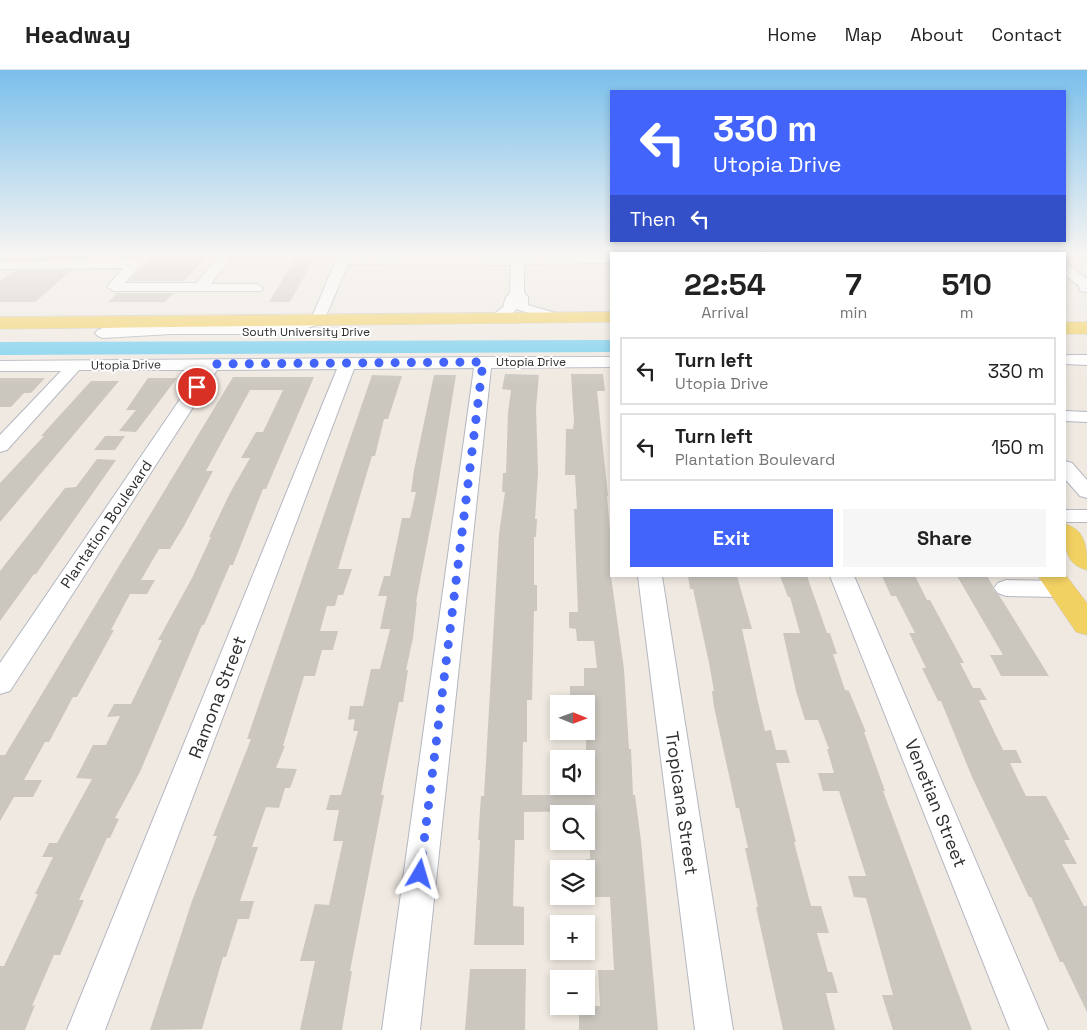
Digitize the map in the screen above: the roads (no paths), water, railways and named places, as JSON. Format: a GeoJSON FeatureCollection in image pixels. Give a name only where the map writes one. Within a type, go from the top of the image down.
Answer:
{"type":"FeatureCollection","features":[{"type":"Feature","properties":{"kind":"main road"},"geometry":{"type":"LineString","coordinates":[[1066,315],[1087,315]]}},
{"type":"Feature","properties":{"kind":"main road","name":"South University Drive"},"geometry":{"type":"LineString","coordinates":[[0,323],[610,317]]}},
{"type":"Feature","properties":{"kind":"main road"},"geometry":{"type":"LineString","coordinates":[[334,332],[352,325],[494,321],[518,318]]}},
{"type":"Feature","properties":{"kind":"main road"},"geometry":{"type":"LineString","coordinates":[[1066,328],[1087,328]]}},
{"type":"Feature","properties":{"kind":"main road","name":"South University Drive"},"geometry":{"type":"LineString","coordinates":[[0,334],[610,330]]}},
{"type":"Feature","properties":{"kind":"main road"},"geometry":{"type":"LineString","coordinates":[[1066,533],[1087,561]]}},
{"type":"Feature","properties":{"kind":"main road"},"geometry":{"type":"LineString","coordinates":[[1057,583],[1087,626]]}},
{"type":"Feature","properties":{"kind":"street"},"geometry":{"type":"LineString","coordinates":[[103,333],[171,329],[289,329],[318,320],[328,298]]}},
{"type":"Feature","properties":{"kind":"street"},"geometry":{"type":"LineString","coordinates":[[496,318],[508,312],[512,306],[512,298]]}},
{"type":"Feature","properties":{"kind":"street"},"geometry":{"type":"LineString","coordinates":[[521,298],[521,306],[526,310],[554,317]]}},
{"type":"Feature","properties":{"kind":"street"},"geometry":{"type":"LineString","coordinates":[[1068,360],[1087,360]]}},
{"type":"Feature","properties":{"kind":"street"},"geometry":{"type":"LineString","coordinates":[[401,1030],[483,362]]}},
{"type":"Feature","properties":{"kind":"street","name":"Utopia Drive"},"geometry":{"type":"LineString","coordinates":[[0,366],[610,362]]}},
{"type":"Feature","properties":{"kind":"street","name":"Ramona Street"},"geometry":{"type":"LineString","coordinates":[[86,1030],[348,363]]}},
{"type":"Feature","properties":{"kind":"street","name":"Plantation Boulevard"},"geometry":{"type":"LineString","coordinates":[[0,684],[212,364]]}},
{"type":"Feature","properties":{"kind":"street"},"geometry":{"type":"LineString","coordinates":[[0,446],[75,365]]}},
{"type":"Feature","properties":{"kind":"street"},"geometry":{"type":"LineString","coordinates":[[1066,416],[1087,417]]}},
{"type":"Feature","properties":{"kind":"street"},"geometry":{"type":"LineString","coordinates":[[1066,466],[1087,465]]}},
{"type":"Feature","properties":{"kind":"street"},"geometry":{"type":"LineString","coordinates":[[1066,467],[1087,492]]}},
{"type":"Feature","properties":{"kind":"street"},"geometry":{"type":"LineString","coordinates":[[1066,516],[1087,516]]}},
{"type":"Feature","properties":{"kind":"street","name":"Tropicana Street"},"geometry":{"type":"LineString","coordinates":[[650,577],[714,1030]]}},
{"type":"Feature","properties":{"kind":"street","name":"Venetian Street"},"geometry":{"type":"LineString","coordinates":[[842,577],[1029,1030]]}},
{"type":"Feature","properties":{"kind":"street"},"geometry":{"type":"LineString","coordinates":[[1006,588],[1057,583]]}},
{"type":"Feature","properties":{"kind":"water"},"geometry":{"type":"Polygon","coordinates":[[[610,340],[610,352],[0,355],[0,342],[610,340]]]}}]}
